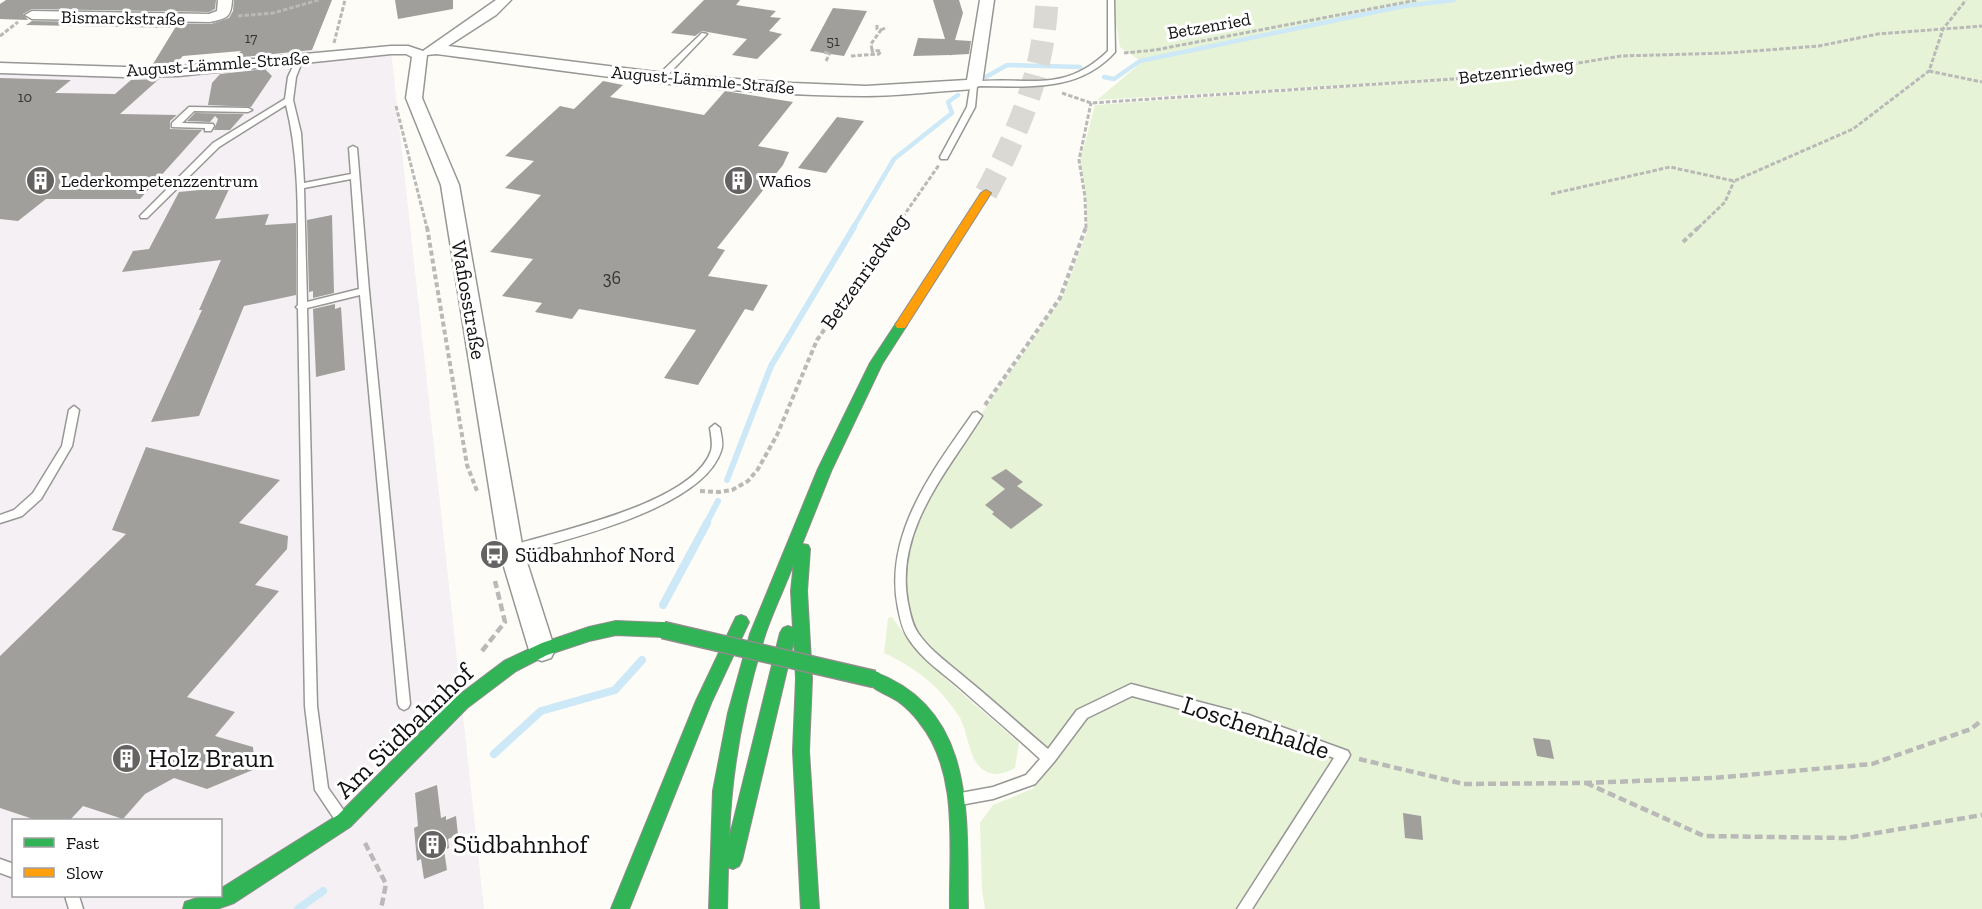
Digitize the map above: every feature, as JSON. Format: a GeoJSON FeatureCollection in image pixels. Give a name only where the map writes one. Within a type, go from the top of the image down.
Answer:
{"type":"FeatureCollection","features":[{"type":"Feature","properties":{"kind":"main road"},"geometry":{"type":"LineString","coordinates":[[720,909],[722,791],[736,713],[758,634],[825,469],[876,363],[986,193]]}},
{"type":"Feature","properties":{"kind":"main road"},"geometry":{"type":"LineString","coordinates":[[767,576],[806,515]]}},
{"type":"Feature","properties":{"kind":"main road"},"geometry":{"type":"LineString","coordinates":[[806,515],[799,591],[804,679],[801,751],[810,909]]}},
{"type":"Feature","properties":{"kind":"main road"},"geometry":{"type":"LineString","coordinates":[[720,909],[799,591]]}},
{"type":"Feature","properties":{"kind":"main road"},"geometry":{"type":"LineString","coordinates":[[620,909],[704,701],[748,607]]}},
{"type":"Feature","properties":{"kind":"main road","name":"Am Südbahnhof"},"geometry":{"type":"LineString","coordinates":[[192,909],[227,896],[344,821],[476,689],[510,666],[542,650],[589,634],[616,628],[663,630],[874,679],[920,709],[935,729],[948,754],[957,800],[959,909]]}},
{"type":"Feature","properties":{"kind":"street","name":"Bismarckstraße"},"geometry":{"type":"LineString","coordinates":[[32,15],[50,0]]}},
{"type":"Feature","properties":{"kind":"street"},"geometry":{"type":"LineString","coordinates":[[427,52],[491,12],[504,0]]}},
{"type":"Feature","properties":{"kind":"street"},"geometry":{"type":"LineString","coordinates":[[974,84],[987,0]]}},
{"type":"Feature","properties":{"kind":"street","name":"Bismarckstraße"},"geometry":{"type":"LineString","coordinates":[[32,15],[193,19],[223,7]]}},
{"type":"Feature","properties":{"kind":"street","name":"August-Lämmle-Straße"},"geometry":{"type":"LineString","coordinates":[[0,68],[158,72],[401,50],[660,78],[846,91],[886,91],[974,84]]}},
{"type":"Feature","properties":{"kind":"street","name":"Wafiosstraße"},"geometry":{"type":"LineString","coordinates":[[427,52],[414,88],[414,98],[450,185],[511,550],[542,650]]}},
{"type":"Feature","properties":{"kind":"lane"},"geometry":{"type":"LineString","coordinates":[[944,158],[971,107],[974,84],[1054,83],[1077,78],[1096,69],[1112,52],[1111,0]]}},
{"type":"Feature","properties":{"kind":"lane"},"geometry":{"type":"LineString","coordinates":[[660,78],[704,34]]}},
{"type":"Feature","properties":{"kind":"lane"},"geometry":{"type":"LineString","coordinates":[[299,59],[292,77],[289,100],[297,133],[300,186],[311,706],[322,790],[344,821]]}},
{"type":"Feature","properties":{"kind":"lane"},"geometry":{"type":"LineString","coordinates":[[144,216],[216,145],[289,100]]}},
{"type":"Feature","properties":{"kind":"lane"},"geometry":{"type":"LineString","coordinates":[[208,129],[210,126],[175,125],[192,109],[248,110]]}},
{"type":"Feature","properties":{"kind":"lane"},"geometry":{"type":"LineString","coordinates":[[353,148],[364,291],[404,704]]}},
{"type":"Feature","properties":{"kind":"lane"},"geometry":{"type":"LineString","coordinates":[[300,186],[356,176]]}},
{"type":"Feature","properties":{"kind":"lane"},"geometry":{"type":"LineString","coordinates":[[302,307],[364,291]]}},
{"type":"Feature","properties":{"kind":"lane"},"geometry":{"type":"LineString","coordinates":[[0,519],[18,513],[37,496],[67,446],[74,410]]}},
{"type":"Feature","properties":{"kind":"lane"},"geometry":{"type":"LineString","coordinates":[[977,416],[936,475],[902,551],[900,579],[902,605],[912,635],[931,656],[1049,758]]}},
{"type":"Feature","properties":{"kind":"lane"},"geometry":{"type":"LineString","coordinates":[[511,550],[652,505],[687,487],[709,464],[716,452],[715,428]]}},
{"type":"Feature","properties":{"kind":"lane","name":"Loschenhalde"},"geometry":{"type":"LineString","coordinates":[[957,800],[993,793],[1030,780],[1083,714],[1131,690],[1250,721],[1343,755],[1244,909]]}},
{"type":"Feature","properties":{"kind":"path"},"geometry":{"type":"LineString","coordinates":[[223,7],[273,13],[319,0]]}},
{"type":"Feature","properties":{"kind":"path"},"geometry":{"type":"LineString","coordinates":[[330,56],[345,0]]}},
{"type":"Feature","properties":{"kind":"path","name":"Betzenried"},"geometry":{"type":"LineString","coordinates":[[1112,52],[1132,53],[1155,50],[1417,0]]}},
{"type":"Feature","properties":{"kind":"path"},"geometry":{"type":"LineString","coordinates":[[1551,194],[1670,167],[1734,181],[1853,129],[1929,71],[1943,29],[1966,0]]}},
{"type":"Feature","properties":{"kind":"path"},"geometry":{"type":"LineString","coordinates":[[0,36],[32,15]]}},
{"type":"Feature","properties":{"kind":"path"},"geometry":{"type":"LineString","coordinates":[[877,25],[877,29],[881,30]]}},
{"type":"Feature","properties":{"kind":"path","name":"Betzenriedweg"},"geometry":{"type":"LineString","coordinates":[[1054,83],[1061,92],[1071,98],[1090,103],[1498,76],[1621,56],[1727,53],[1819,46],[1878,34],[1982,26]]}},
{"type":"Feature","properties":{"kind":"path"},"geometry":{"type":"LineString","coordinates":[[850,56],[873,52],[871,44],[881,30],[887,27]]}},
{"type":"Feature","properties":{"kind":"path"},"geometry":{"type":"LineString","coordinates":[[824,52],[830,53],[826,61]]}},
{"type":"Feature","properties":{"kind":"path"},"geometry":{"type":"LineString","coordinates":[[1929,71],[1982,82]]}},
{"type":"Feature","properties":{"kind":"path"},"geometry":{"type":"LineString","coordinates":[[396,102],[427,226],[467,465],[479,496]]}},
{"type":"Feature","properties":{"kind":"path"},"geometry":{"type":"LineString","coordinates":[[977,416],[1060,297],[1086,231],[1084,197],[1078,160],[1090,103]]}},
{"type":"Feature","properties":{"kind":"path","name":"Betzenriedweg"},"geometry":{"type":"LineString","coordinates":[[687,487],[705,492],[725,492],[740,487],[750,479],[770,447],[807,358],[817,340],[915,196],[944,158]]}},
{"type":"Feature","properties":{"kind":"path"},"geometry":{"type":"LineString","coordinates":[[1683,242],[1725,202],[1734,181]]}},
{"type":"Feature","properties":{"kind":"path"},"geometry":{"type":"LineString","coordinates":[[477,658],[505,622],[495,580]]}},
{"type":"Feature","properties":{"kind":"path"},"geometry":{"type":"LineString","coordinates":[[1343,755],[1464,784],[1585,783],[1713,778],[1872,764],[1971,729],[1982,720]]}},
{"type":"Feature","properties":{"kind":"path"},"geometry":{"type":"LineString","coordinates":[[1585,783],[1704,836],[1847,838],[1982,815]]}},
{"type":"Feature","properties":{"kind":"path"},"geometry":{"type":"LineString","coordinates":[[344,821],[365,843],[386,884],[381,909]]}},
{"type":"Feature","properties":{"kind":"shaded area"},"geometry":{"type":"Polygon","coordinates":[[[304,50],[391,50],[484,909],[0,909],[0,68],[178,71],[304,50]]]}},
{"type":"Feature","properties":{"kind":"green space"},"geometry":{"type":"Polygon","coordinates":[[[1112,0],[1982,0],[1982,909],[985,909],[982,890],[980,823],[993,805],[1034,788],[1031,782],[1049,756],[914,634],[904,604],[904,552],[938,476],[1062,298],[1087,232],[1086,198],[1080,161],[1095,105],[1488,77],[1097,100],[1142,62],[1120,47],[1112,0]]]}},
{"type":"Feature","properties":{"kind":"green space"},"geometry":{"type":"Polygon","coordinates":[[[892,617],[919,652],[935,668],[1019,743],[1015,768],[997,774],[989,773],[979,767],[972,754],[963,724],[945,697],[917,672],[884,653],[888,618],[892,617]]]}},
{"type":"Feature","properties":{"kind":"building"},"geometry":{"type":"Polygon","coordinates":[[[6,0],[216,0],[215,9],[209,12],[32,9],[23,14],[28,20],[0,19],[0,4],[6,0]]]}},
{"type":"Feature","properties":{"kind":"building"},"geometry":{"type":"Polygon","coordinates":[[[234,0],[332,0],[312,50],[234,58],[241,51],[183,56],[175,64],[153,64],[175,28],[26,25],[32,21],[211,24],[229,18],[233,11],[234,0]]]}},
{"type":"Feature","properties":{"kind":"building"},"geometry":{"type":"Polygon","coordinates":[[[395,0],[453,0],[453,9],[398,19],[395,0]]]}},
{"type":"Feature","properties":{"kind":"building"},"geometry":{"type":"Polygon","coordinates":[[[704,0],[740,0],[736,5],[776,11],[770,17],[781,18],[769,31],[782,34],[757,59],[732,55],[747,39],[702,31],[695,36],[671,33],[704,0]]]}},
{"type":"Feature","properties":{"kind":"building"},"geometry":{"type":"Polygon","coordinates":[[[933,0],[959,0],[963,13],[955,40],[971,41],[969,54],[913,56],[918,38],[945,39],[933,0]]]}},
{"type":"Feature","properties":{"kind":"building"},"geometry":{"type":"Polygon","coordinates":[[[833,8],[867,11],[844,56],[810,51],[833,8]]]}},
{"type":"Feature","properties":{"kind":"building"},"geometry":{"type":"Polygon","coordinates":[[[265,69],[272,76],[251,107],[208,105],[212,83],[220,74],[265,69]]]}},
{"type":"Feature","properties":{"kind":"building"},"geometry":{"type":"Polygon","coordinates":[[[0,78],[71,80],[55,93],[115,94],[131,80],[159,79],[120,114],[177,115],[170,121],[170,129],[202,130],[140,199],[46,199],[18,221],[0,219],[0,78]]]}},
{"type":"Feature","properties":{"kind":"building"},"geometry":{"type":"Polygon","coordinates":[[[603,81],[623,85],[610,97],[704,115],[725,91],[793,102],[758,146],[789,152],[783,165],[717,248],[725,250],[708,276],[768,285],[753,311],[745,309],[698,385],[664,378],[696,330],[579,309],[572,319],[535,312],[542,303],[502,296],[533,259],[490,252],[541,195],[505,188],[534,161],[505,156],[560,106],[574,109],[603,81]]]}},
{"type":"Feature","properties":{"kind":"building"},"geometry":{"type":"Polygon","coordinates":[[[195,113],[244,114],[230,130],[214,130],[218,119],[215,116],[210,122],[187,121],[195,113]]]}},
{"type":"Feature","properties":{"kind":"building"},"geometry":{"type":"Polygon","coordinates":[[[837,117],[864,121],[826,173],[798,168],[837,117]]]}},
{"type":"Feature","properties":{"kind":"building"},"geometry":{"type":"Polygon","coordinates":[[[230,187],[215,219],[269,214],[265,225],[296,223],[296,295],[244,306],[199,416],[151,422],[202,310],[199,310],[221,260],[122,272],[133,251],[149,249],[179,192],[230,187]]]}},
{"type":"Feature","properties":{"kind":"building"},"geometry":{"type":"Polygon","coordinates":[[[332,215],[334,293],[313,298],[313,291],[309,292],[307,220],[332,215]]]}},
{"type":"Feature","properties":{"kind":"building"},"geometry":{"type":"Polygon","coordinates":[[[335,304],[335,309],[341,307],[345,370],[316,377],[313,309],[335,304]]]}},
{"type":"Feature","properties":{"kind":"building"},"geometry":{"type":"Polygon","coordinates":[[[146,447],[280,480],[239,523],[288,536],[287,549],[255,585],[279,591],[187,697],[235,712],[215,736],[253,747],[255,769],[207,789],[174,778],[145,794],[123,819],[83,806],[71,819],[33,819],[0,808],[0,656],[126,534],[112,530],[146,447]]]}},
{"type":"Feature","properties":{"kind":"building"},"geometry":{"type":"Polygon","coordinates":[[[1006,469],[1023,482],[1017,486],[1043,505],[1011,529],[992,514],[994,512],[985,505],[1005,489],[991,478],[1006,469]]]}},
{"type":"Feature","properties":{"kind":"building"},"geometry":{"type":"Polygon","coordinates":[[[1533,738],[1550,740],[1554,759],[1537,756],[1533,738]]]}},
{"type":"Feature","properties":{"kind":"building","name":"Südbahnhof"},"geometry":{"type":"Polygon","coordinates":[[[437,785],[441,818],[446,816],[446,820],[456,816],[458,835],[448,839],[449,848],[444,850],[447,870],[424,879],[421,859],[417,861],[414,828],[418,826],[415,793],[437,785]]]}},
{"type":"Feature","properties":{"kind":"building"},"geometry":{"type":"Polygon","coordinates":[[[1403,813],[1421,816],[1423,840],[1405,838],[1403,813]]]}},
{"type":"Feature","properties":{"kind":"waterway"},"geometry":{"type":"LineString","coordinates":[[1104,77],[1114,79],[1140,61],[1404,6],[1454,0]]}},
{"type":"Feature","properties":{"kind":"waterway"},"geometry":{"type":"LineString","coordinates":[[986,77],[1007,65],[1080,67]]}},
{"type":"Feature","properties":{"kind":"waterway"},"geometry":{"type":"LineString","coordinates":[[853,228],[894,159],[952,113],[948,102],[958,95]]}},
{"type":"Feature","properties":{"kind":"waterway"},"geometry":{"type":"LineString","coordinates":[[727,480],[771,366],[854,227]]}},
{"type":"Feature","properties":{"kind":"waterway"},"geometry":{"type":"LineString","coordinates":[[706,524],[718,501]]}},
{"type":"Feature","properties":{"kind":"waterway"},"geometry":{"type":"LineString","coordinates":[[663,605],[707,523]]}},
{"type":"Feature","properties":{"kind":"waterway"},"geometry":{"type":"LineString","coordinates":[[494,754],[541,711],[615,690],[642,660]]}},
{"type":"Feature","properties":{"kind":"waterway"},"geometry":{"type":"LineString","coordinates":[[298,909],[323,891]]}},
{"type":"Feature","properties":{"kind":"tunnel"},"geometry":{"type":"LineString","coordinates":[[986,193],[1009,147],[1028,100],[1041,51],[1047,0]]}},
{"type":"Feature","properties":{"kind":"traffic: fast"},"geometry":{"type":"LineString","coordinates":[[718,909],[722,791],[736,713],[758,634],[825,469],[876,363],[901,325]]}},
{"type":"Feature","properties":{"kind":"traffic: fast"},"geometry":{"type":"LineString","coordinates":[[803,549],[799,591],[804,679],[801,751],[810,909]]}},
{"type":"Feature","properties":{"kind":"traffic: fast"},"geometry":{"type":"LineString","coordinates":[[620,909],[704,701],[741,622]]}},
{"type":"Feature","properties":{"kind":"traffic: fast"},"geometry":{"type":"LineString","coordinates":[[192,909],[227,896],[344,821],[461,703],[510,666],[542,650],[589,634],[616,628],[663,630]]}},
{"type":"Feature","properties":{"kind":"traffic: fast"},"geometry":{"type":"LineString","coordinates":[[663,630],[874,679]]}},
{"type":"Feature","properties":{"kind":"traffic: fast"},"geometry":{"type":"LineString","coordinates":[[733,860],[788,633]]}},
{"type":"Feature","properties":{"kind":"traffic: fast"},"geometry":{"type":"LineString","coordinates":[[874,679],[902,695],[917,707],[934,727],[946,750],[957,802],[959,909]]}},
{"type":"Feature","properties":{"kind":"traffic: slow"},"geometry":{"type":"LineString","coordinates":[[901,325],[986,193]]}},
{"type":"Feature","properties":{"kind":"place","name":"Lederkompetenzzentrum"},"geometry":{"type":"Point","coordinates":[40,181]}},
{"type":"Feature","properties":{"kind":"place","name":"Wafios"},"geometry":{"type":"Point","coordinates":[738,181]}},
{"type":"Feature","properties":{"kind":"place","name":"Südbahnhof Nord"},"geometry":{"type":"Point","coordinates":[494,554]}},
{"type":"Feature","properties":{"kind":"place","name":"Holz Braun"},"geometry":{"type":"Point","coordinates":[127,758]}},
{"type":"Feature","properties":{"kind":"place","name":"Südbahnhof"},"geometry":{"type":"Point","coordinates":[432,844]}}]}
